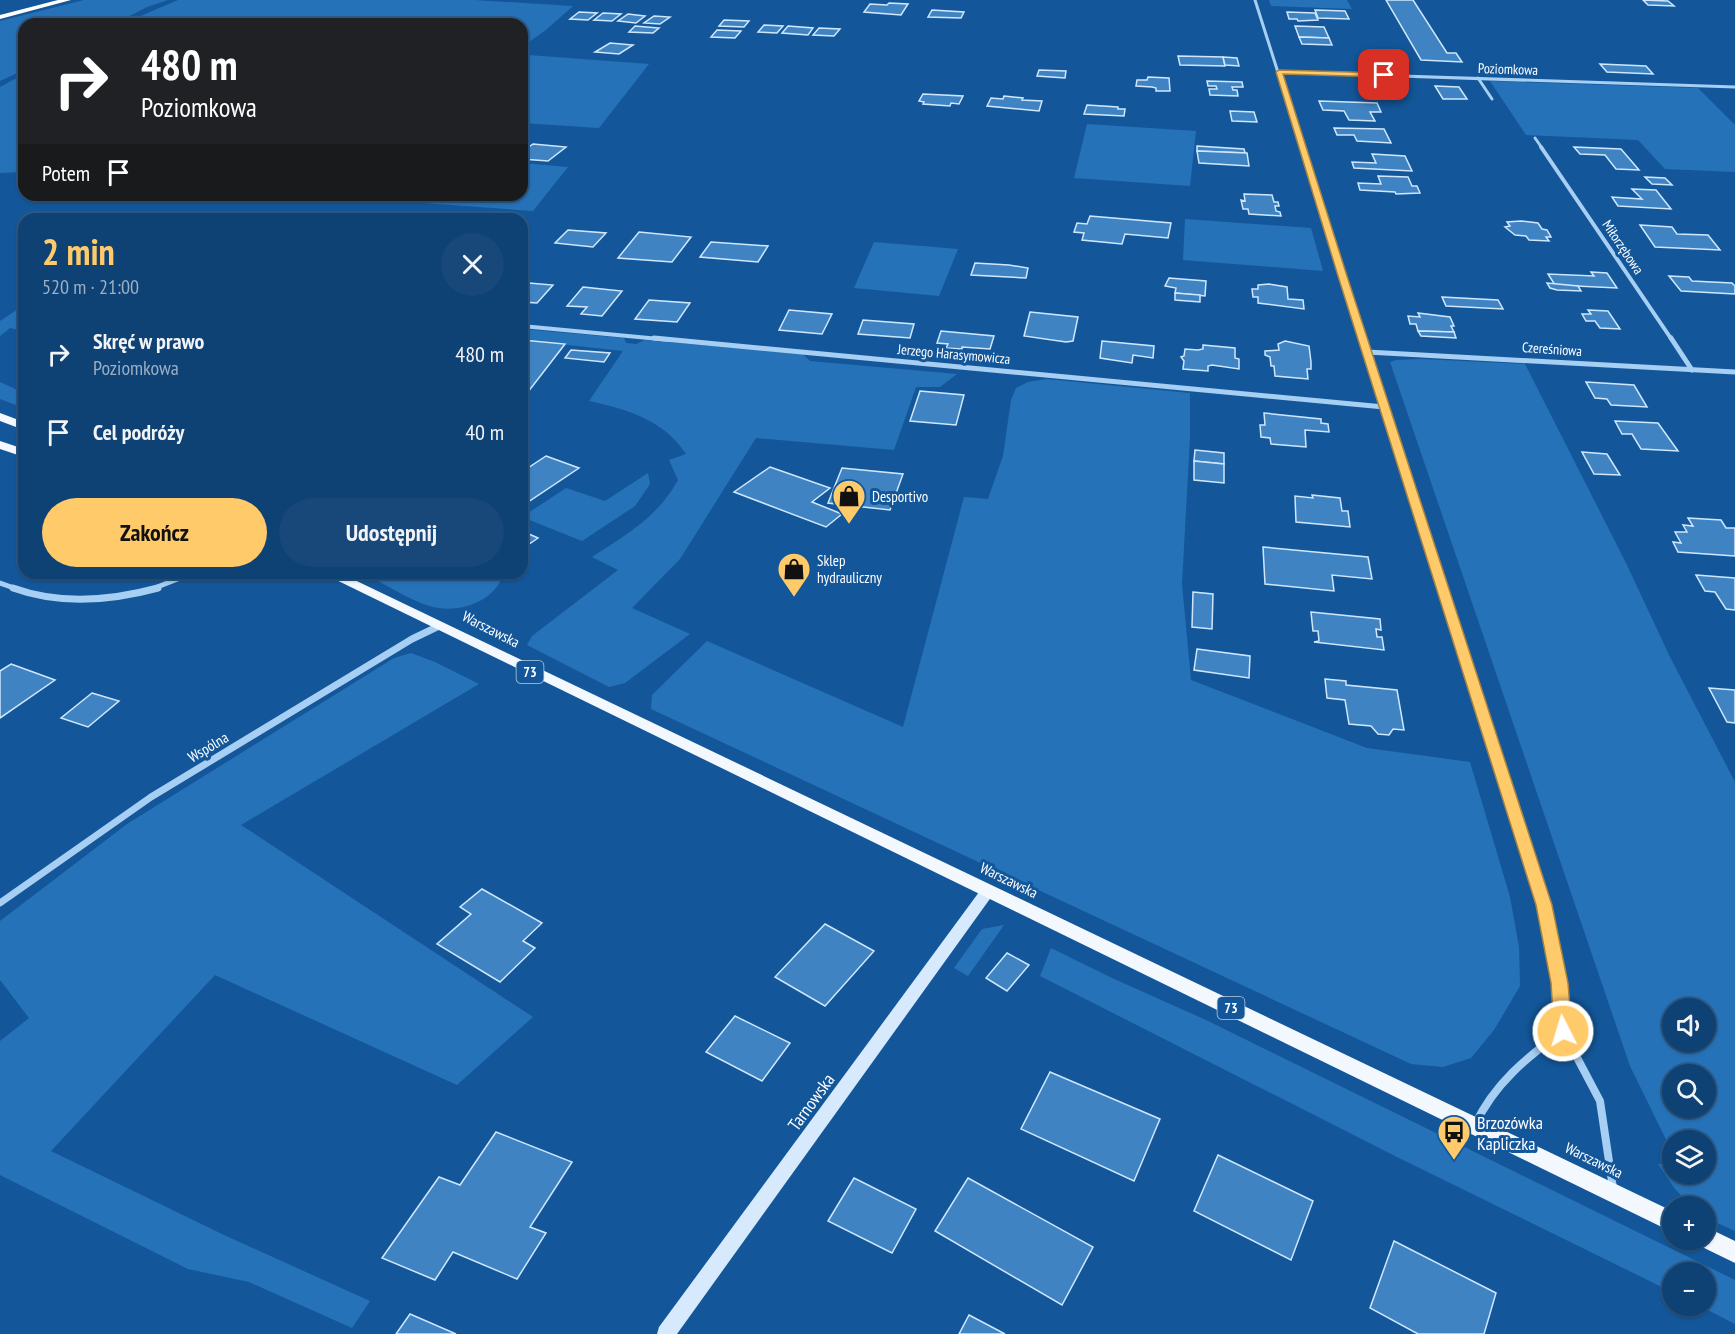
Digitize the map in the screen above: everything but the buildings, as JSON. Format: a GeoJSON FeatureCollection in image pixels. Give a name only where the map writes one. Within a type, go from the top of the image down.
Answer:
{"type":"FeatureCollection","features":[{"type":"Feature","properties":{"kind":"highway"},"geometry":{"type":"LineString","coordinates":[[0,9],[34,0]]}},
{"type":"Feature","properties":{"kind":"highway"},"geometry":{"type":"LineString","coordinates":[[0,17],[67,0]]}},
{"type":"Feature","properties":{"kind":"main road"},"geometry":{"type":"LineString","coordinates":[[0,417],[18,424]]}},
{"type":"Feature","properties":{"kind":"main road"},"geometry":{"type":"LineString","coordinates":[[0,445],[18,451]]}},
{"type":"Feature","properties":{"kind":"main road","name":"Warszawska"},"geometry":{"type":"LineString","coordinates":[[341,579],[1662,1217]]}},
{"type":"Feature","properties":{"kind":"main road"},"geometry":{"type":"LineString","coordinates":[[1716,1243],[1735,1252]]}},
{"type":"Feature","properties":{"kind":"street"},"geometry":{"type":"LineString","coordinates":[[1255,0],[1544,905],[1559,983],[1563,1031],[1600,1101],[1613,1193]]}},
{"type":"Feature","properties":{"kind":"street","name":"Poziomkowa"},"geometry":{"type":"LineString","coordinates":[[1279,72],[1735,87]]}},
{"type":"Feature","properties":{"kind":"street"},"geometry":{"type":"LineString","coordinates":[[1478,78],[1492,99]]}},
{"type":"Feature","properties":{"kind":"street","name":"Miłorzębowa"},"geometry":{"type":"LineString","coordinates":[[1534,138],[1692,370]]}},
{"type":"Feature","properties":{"kind":"street","name":"Jerzego Harasymowicza"},"geometry":{"type":"LineString","coordinates":[[528,327],[1384,406]]}},
{"type":"Feature","properties":{"kind":"street","name":"Czereśniowa"},"geometry":{"type":"LineString","coordinates":[[1366,352],[1735,372]]}},
{"type":"Feature","properties":{"kind":"street"},"geometry":{"type":"LineString","coordinates":[[0,583],[43,597],[91,599],[136,593],[176,579]]}},
{"type":"Feature","properties":{"kind":"street","name":"Wspólna"},"geometry":{"type":"LineString","coordinates":[[0,903],[151,797],[412,639],[439,626]]}},
{"type":"Feature","properties":{"kind":"street","name":"Tarnowska"},"geometry":{"type":"LineString","coordinates":[[666,1334],[987,892]]}},
{"type":"Feature","properties":{"kind":"street"},"geometry":{"type":"LineString","coordinates":[[1475,1126],[1481,1109],[1522,1060],[1563,1031]]}},
{"type":"Feature","properties":{"kind":"shaded area"},"geometry":{"type":"Polygon","coordinates":[[[84,0],[168,0],[126,18],[18,18],[18,73],[0,81],[0,21],[84,0]]]}},
{"type":"Feature","properties":{"kind":"shaded area"},"geometry":{"type":"Polygon","coordinates":[[[178,0],[474,0],[573,6],[528,43],[528,18],[136,18],[178,0]]]}},
{"type":"Feature","properties":{"kind":"shaded area"},"geometry":{"type":"Polygon","coordinates":[[[1269,0],[1347,0],[1352,9],[1271,6],[1269,0]]]}},
{"type":"Feature","properties":{"kind":"shaded area"},"geometry":{"type":"Polygon","coordinates":[[[528,55],[649,64],[599,128],[528,123],[528,55]]]}},
{"type":"Feature","properties":{"kind":"shaded area"},"geometry":{"type":"Polygon","coordinates":[[[18,77],[18,172],[0,173],[0,87],[18,77]]]}},
{"type":"Feature","properties":{"kind":"shaded area"},"geometry":{"type":"Polygon","coordinates":[[[1490,81],[1698,88],[1735,125],[1735,172],[1665,169],[1638,140],[1526,135],[1490,81]]]}},
{"type":"Feature","properties":{"kind":"shaded area"},"geometry":{"type":"Polygon","coordinates":[[[1087,124],[1196,131],[1190,186],[1074,178],[1087,124]]]}},
{"type":"Feature","properties":{"kind":"shaded area"},"geometry":{"type":"Polygon","coordinates":[[[528,164],[568,167],[533,211],[394,201],[528,201],[528,164]]]}},
{"type":"Feature","properties":{"kind":"shaded area"},"geometry":{"type":"Polygon","coordinates":[[[1185,219],[1311,228],[1323,271],[1183,260],[1185,219]]]}},
{"type":"Feature","properties":{"kind":"shaded area"},"geometry":{"type":"Polygon","coordinates":[[[874,242],[958,249],[939,296],[854,288],[874,242]]]}},
{"type":"Feature","properties":{"kind":"shaded area"},"geometry":{"type":"Polygon","coordinates":[[[18,309],[18,330],[10,328],[0,336],[0,321],[18,309]]]}},
{"type":"Feature","properties":{"kind":"shaded area"},"geometry":{"type":"Polygon","coordinates":[[[528,330],[624,338],[626,343],[636,344],[645,340],[803,354],[810,361],[957,374],[940,387],[916,387],[894,450],[756,438],[680,559],[632,608],[690,634],[625,683],[609,687],[527,645],[532,636],[618,570],[592,557],[651,515],[661,505],[678,480],[669,460],[686,454],[667,432],[631,412],[589,401],[623,351],[528,341],[528,330]]]}},
{"type":"Feature","properties":{"kind":"shaded area"},"geometry":{"type":"Polygon","coordinates":[[[1420,359],[1525,364],[1626,563],[1670,657],[1735,782],[1735,1231],[1716,1222],[1716,1196],[1682,1196],[1672,1184],[1716,1184],[1716,1130],[1662,1132],[1630,1066],[1390,362],[1420,359]]]}},
{"type":"Feature","properties":{"kind":"shaded area"},"geometry":{"type":"Polygon","coordinates":[[[1046,379],[1190,393],[1190,437],[1182,584],[1191,680],[1367,748],[1470,762],[1510,897],[1519,947],[1520,986],[1494,1030],[1471,1058],[1443,1067],[1411,1064],[651,709],[652,695],[707,641],[903,727],[964,497],[988,499],[1003,456],[1011,400],[1016,388],[1028,382],[1046,379]]]}},
{"type":"Feature","properties":{"kind":"shaded area"},"geometry":{"type":"Polygon","coordinates":[[[0,382],[18,390],[18,406],[0,399],[0,382]]]}},
{"type":"Feature","properties":{"kind":"shaded area"},"geometry":{"type":"Polygon","coordinates":[[[648,473],[650,484],[635,506],[582,541],[528,519],[528,513],[566,488],[605,501],[648,473]]]}},
{"type":"Feature","properties":{"kind":"shaded area"},"geometry":{"type":"Polygon","coordinates":[[[375,579],[500,579],[495,590],[487,596],[460,608],[439,608],[407,597],[375,579]]]}},
{"type":"Feature","properties":{"kind":"shaded area"},"geometry":{"type":"Polygon","coordinates":[[[411,653],[479,684],[241,825],[533,1017],[457,1085],[215,975],[51,1151],[224,1235],[370,1301],[352,1328],[249,1282],[188,1269],[0,1175],[0,1041],[29,1018],[0,980],[0,921],[127,824],[394,658],[411,653]]]}},
{"type":"Feature","properties":{"kind":"shaded area"},"geometry":{"type":"Polygon","coordinates":[[[1004,925],[968,976],[954,968],[982,929],[1004,925]]]}},
{"type":"Feature","properties":{"kind":"shaded area"},"geometry":{"type":"Polygon","coordinates":[[[1051,948],[1206,1020],[1662,1244],[1662,1250],[1674,1250],[1698,1262],[1662,1262],[1662,1287],[1395,1156],[1040,976],[1051,948]]]}},
{"type":"Feature","properties":{"kind":"shaded area"},"geometry":{"type":"Polygon","coordinates":[[[1716,1271],[1735,1280],[1735,1324],[1716,1314],[1716,1271]]]}},
{"type":"Feature","properties":{"kind":"place","name":"Desportivo"},"geometry":{"type":"Point","coordinates":[849,525]}},
{"type":"Feature","properties":{"kind":"place","name":"Sklep hydrauliczny"},"geometry":{"type":"Point","coordinates":[794,598]}},
{"type":"Feature","properties":{"kind":"place","name":"Brzozówka Kapliczka"},"geometry":{"type":"Point","coordinates":[1454,1161]}},
{"type":"Feature","properties":{"kind":"route"},"geometry":{"type":"LineString","coordinates":[[1384,75],[1279,72],[1342,276],[1544,905],[1559,983],[1563,1031]]}}]}
